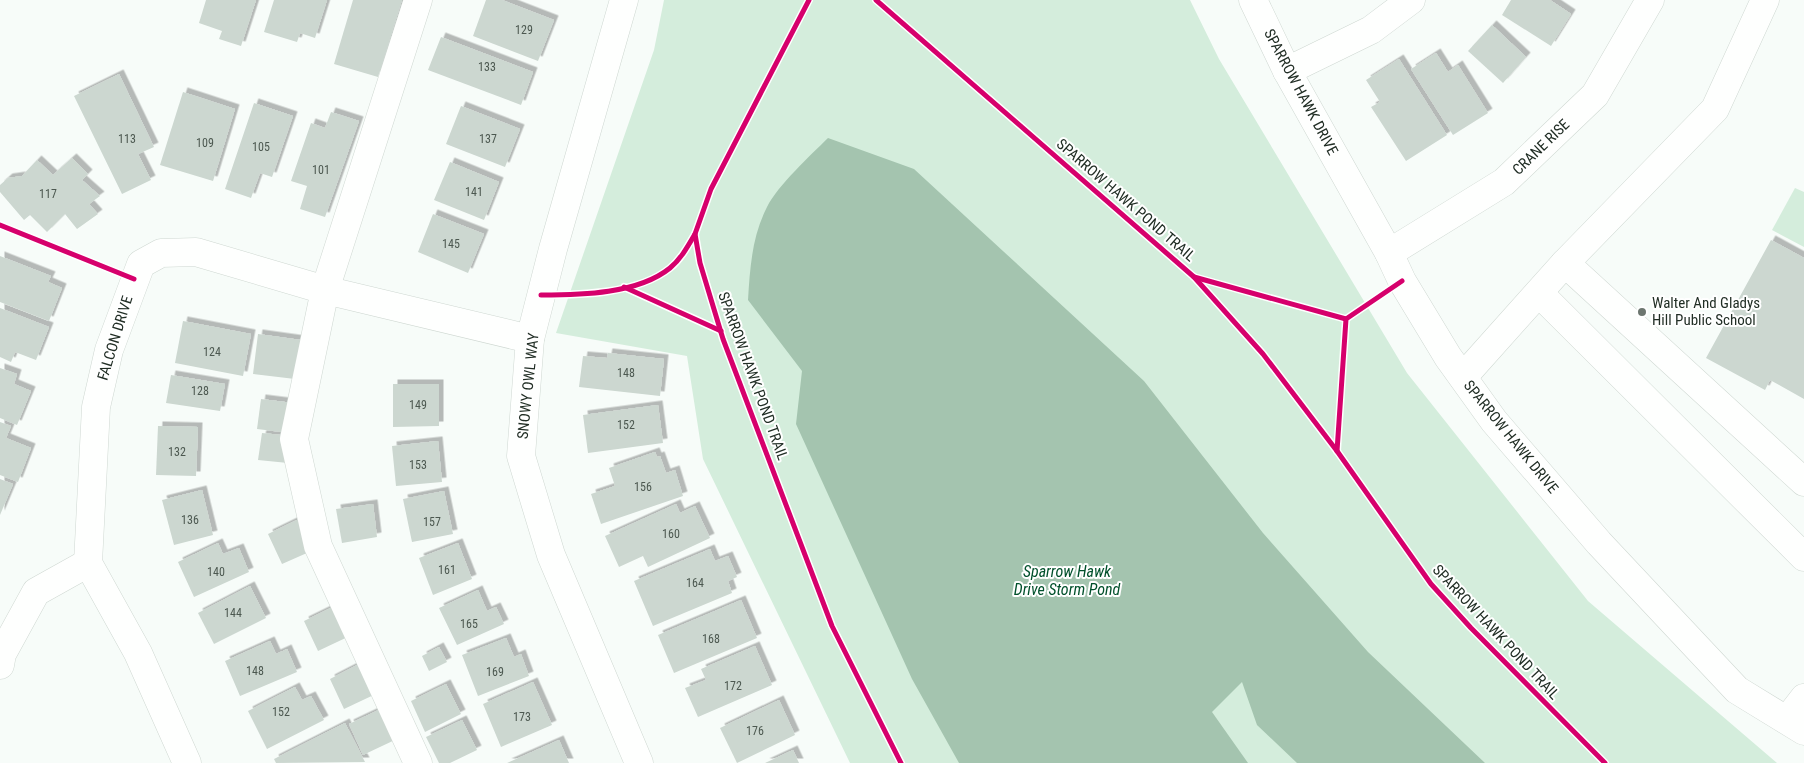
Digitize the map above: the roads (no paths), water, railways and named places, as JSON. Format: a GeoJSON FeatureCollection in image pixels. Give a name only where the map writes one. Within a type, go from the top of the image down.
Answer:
{"type":"FeatureCollection","features":[{"type":"Feature","properties":{"kind":"street"},"geometry":{"type":"LineString","coordinates":[[418,0],[325,290],[294,439],[318,546],[418,763]]}},
{"type":"Feature","properties":{"kind":"street","name":"SNOWY OWL WAY"},"geometry":{"type":"LineString","coordinates":[[624,0],[553,248],[530,338],[521,456],[551,555],[639,763]]}},
{"type":"Feature","properties":{"kind":"street","name":"SPARROW HAWK DRIVE"},"geometry":{"type":"LineString","coordinates":[[1253,0],[1287,71],[1389,253],[1402,281],[1462,377],[1494,421],[1593,536],[1730,683],[1737,690],[1795,726]]}},
{"type":"Feature","properties":{"kind":"street"},"geometry":{"type":"LineString","coordinates":[[1287,71],[1371,30],[1411,0]]}},
{"type":"Feature","properties":{"kind":"street","name":"CRANE RISE"},"geometry":{"type":"LineString","coordinates":[[1389,253],[1504,182],[1595,95],[1650,0]]}},
{"type":"Feature","properties":{"kind":"street"},"geometry":{"type":"LineString","coordinates":[[1462,377],[1565,263],[1715,108],[1765,0]]}},
{"type":"Feature","properties":{"kind":"street","name":"FALCON DRIVE"},"geometry":{"type":"LineString","coordinates":[[88,563],[96,407],[109,350],[141,264],[162,253],[196,252],[325,290],[530,338]]}},
{"type":"Feature","properties":{"kind":"street"},"geometry":{"type":"LineString","coordinates":[[1565,263],[1804,482]]}},
{"type":"Feature","properties":{"kind":"street"},"geometry":{"type":"LineString","coordinates":[[1539,293],[1804,557]]}},
{"type":"Feature","properties":{"kind":"street"},"geometry":{"type":"LineString","coordinates":[[0,665],[2,654],[36,592],[88,563],[138,653],[187,763]]}},
{"type":"Feature","properties":{"kind":"street"},"geometry":{"type":"LineString","coordinates":[[1795,726],[1804,698]]}},
{"type":"Feature","properties":{"kind":"water","name":"Sparrow Hawk Drive Storm Pond"},"geometry":{"type":"Polygon","coordinates":[[[828,138],[914,169],[1144,381],[1263,533],[1368,652],[1485,763],[1297,763],[1257,725],[1242,682],[1212,712],[1248,763],[959,763],[912,679],[796,424],[802,371],[748,300],[755,241],[767,207],[779,189],[828,138]]]}},
{"type":"Feature","properties":{"kind":"place","name":"Walter And Gladys Hill Public School"},"geometry":{"type":"Point","coordinates":[1642,312]}}]}
